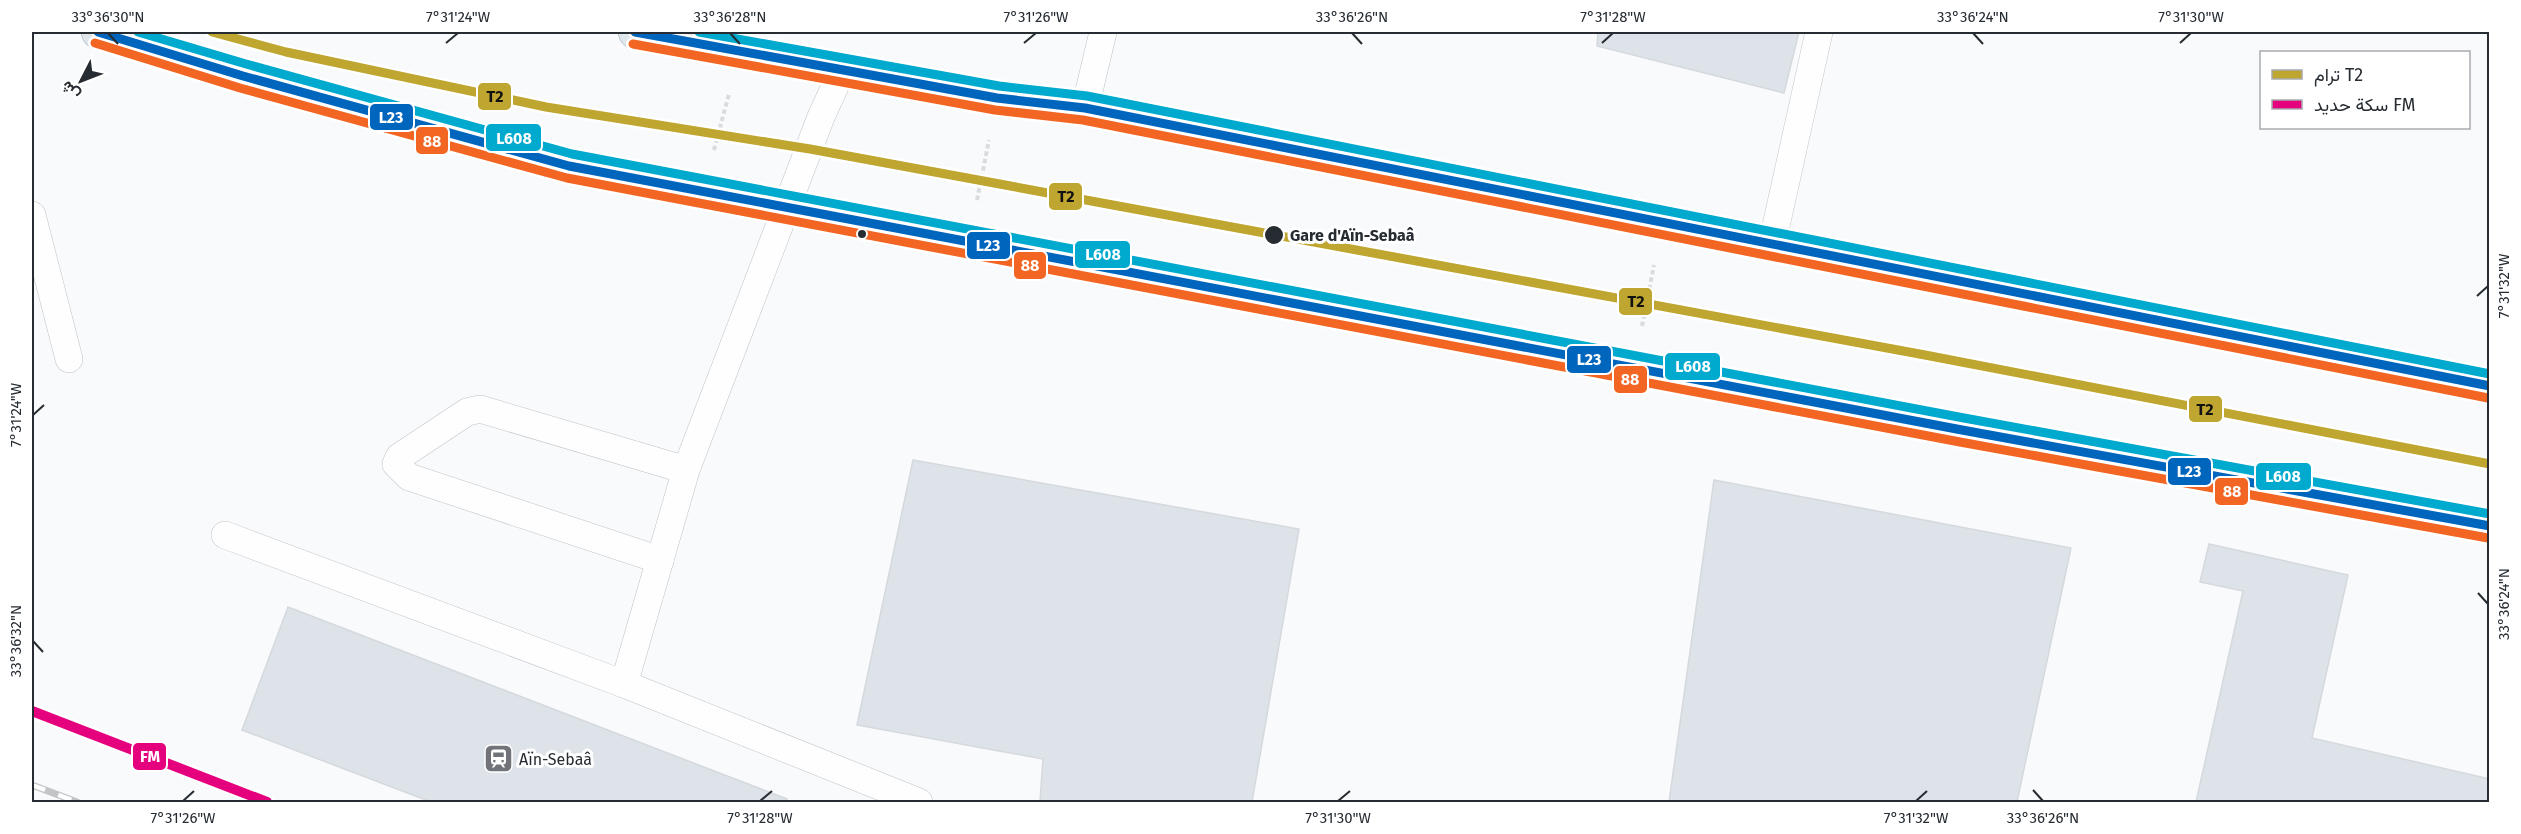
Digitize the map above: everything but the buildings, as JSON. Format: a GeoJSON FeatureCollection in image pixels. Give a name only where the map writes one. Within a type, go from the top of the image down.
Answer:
{"type":"FeatureCollection","features":[{"type":"Feature","properties":{"kind":"main road"},"geometry":{"type":"LineString","coordinates":[[98,32],[243,76],[569,166],[2490,526]]}},
{"type":"Feature","properties":{"kind":"main road"},"geometry":{"type":"LineString","coordinates":[[635,32],[998,98],[1084,108],[2490,386]]}},
{"type":"Feature","properties":{"kind":"lane"},"geometry":{"type":"LineString","coordinates":[[1084,108],[1103,32]]}},
{"type":"Feature","properties":{"kind":"lane"},"geometry":{"type":"LineString","coordinates":[[1772,244],[1819,32]]}},
{"type":"Feature","properties":{"kind":"lane"},"geometry":{"type":"LineString","coordinates":[[624,684],[686,470],[821,117],[842,71]]}},
{"type":"Feature","properties":{"kind":"lane"},"geometry":{"type":"LineString","coordinates":[[32,215],[69,359]]}},
{"type":"Feature","properties":{"kind":"lane"},"geometry":{"type":"LineString","coordinates":[[660,560],[409,477],[396,464],[399,456],[466,412],[480,409],[686,470]]}},
{"type":"Feature","properties":{"kind":"lane"},"geometry":{"type":"LineString","coordinates":[[225,536],[624,684],[919,802]]}},
{"type":"Feature","properties":{"kind":"path"},"geometry":{"type":"LineString","coordinates":[[703,192],[740,52]]}},
{"type":"Feature","properties":{"kind":"path"},"geometry":{"type":"LineString","coordinates":[[969,241],[998,98]]}},
{"type":"Feature","properties":{"kind":"path"},"geometry":{"type":"LineString","coordinates":[[1633,367],[1663,222]]}},
{"type":"Feature","properties":{"kind":"railway"},"geometry":{"type":"LineString","coordinates":[[32,785],[77,802]]}},
{"type":"Feature","properties":{"kind":"tram line","name":"T2"},"geometry":{"type":"LineString","coordinates":[[212,32],[286,52],[546,107],[810,149],[1925,355],[2490,464]]}},
{"type":"Feature","properties":{"kind":"rail line","name":"FM"},"geometry":{"type":"LineString","coordinates":[[32,711],[267,802]]}},
{"type":"Feature","properties":{"kind":"transit line","name":"L23"},"geometry":{"type":"LineString","coordinates":[[98,32],[243,76],[569,166],[1962,430],[2490,526]]}},
{"type":"Feature","properties":{"kind":"transit line","name":"L608"},"geometry":{"type":"LineString","coordinates":[[138,32],[572,154],[1964,418],[2490,514]]}},
{"type":"Feature","properties":{"kind":"transit line","name":"L23"},"geometry":{"type":"LineString","coordinates":[[635,32],[997,98],[1085,108],[2490,386]]}},
{"type":"Feature","properties":{"kind":"transit line","name":"L608"},"geometry":{"type":"LineString","coordinates":[[699,32],[999,86],[1087,96],[2490,374]]}},
{"type":"Feature","properties":{"kind":"transit line","name":"88"},"geometry":{"type":"LineString","coordinates":[[95,43],[240,88],[567,178],[1960,442],[2488,538]]}},
{"type":"Feature","properties":{"kind":"transit line","name":"88"},"geometry":{"type":"LineString","coordinates":[[633,44],[995,110],[1083,120],[2488,398]]}},
{"type":"Feature","properties":{"kind":"place","name":"Gare d'Aïn-Sebaâ"},"geometry":{"type":"Point","coordinates":[1274,235]}},
{"type":"Feature","properties":{"kind":"place","name":"Aïn-Sebaâ"},"geometry":{"type":"Point","coordinates":[498,759]}}]}
